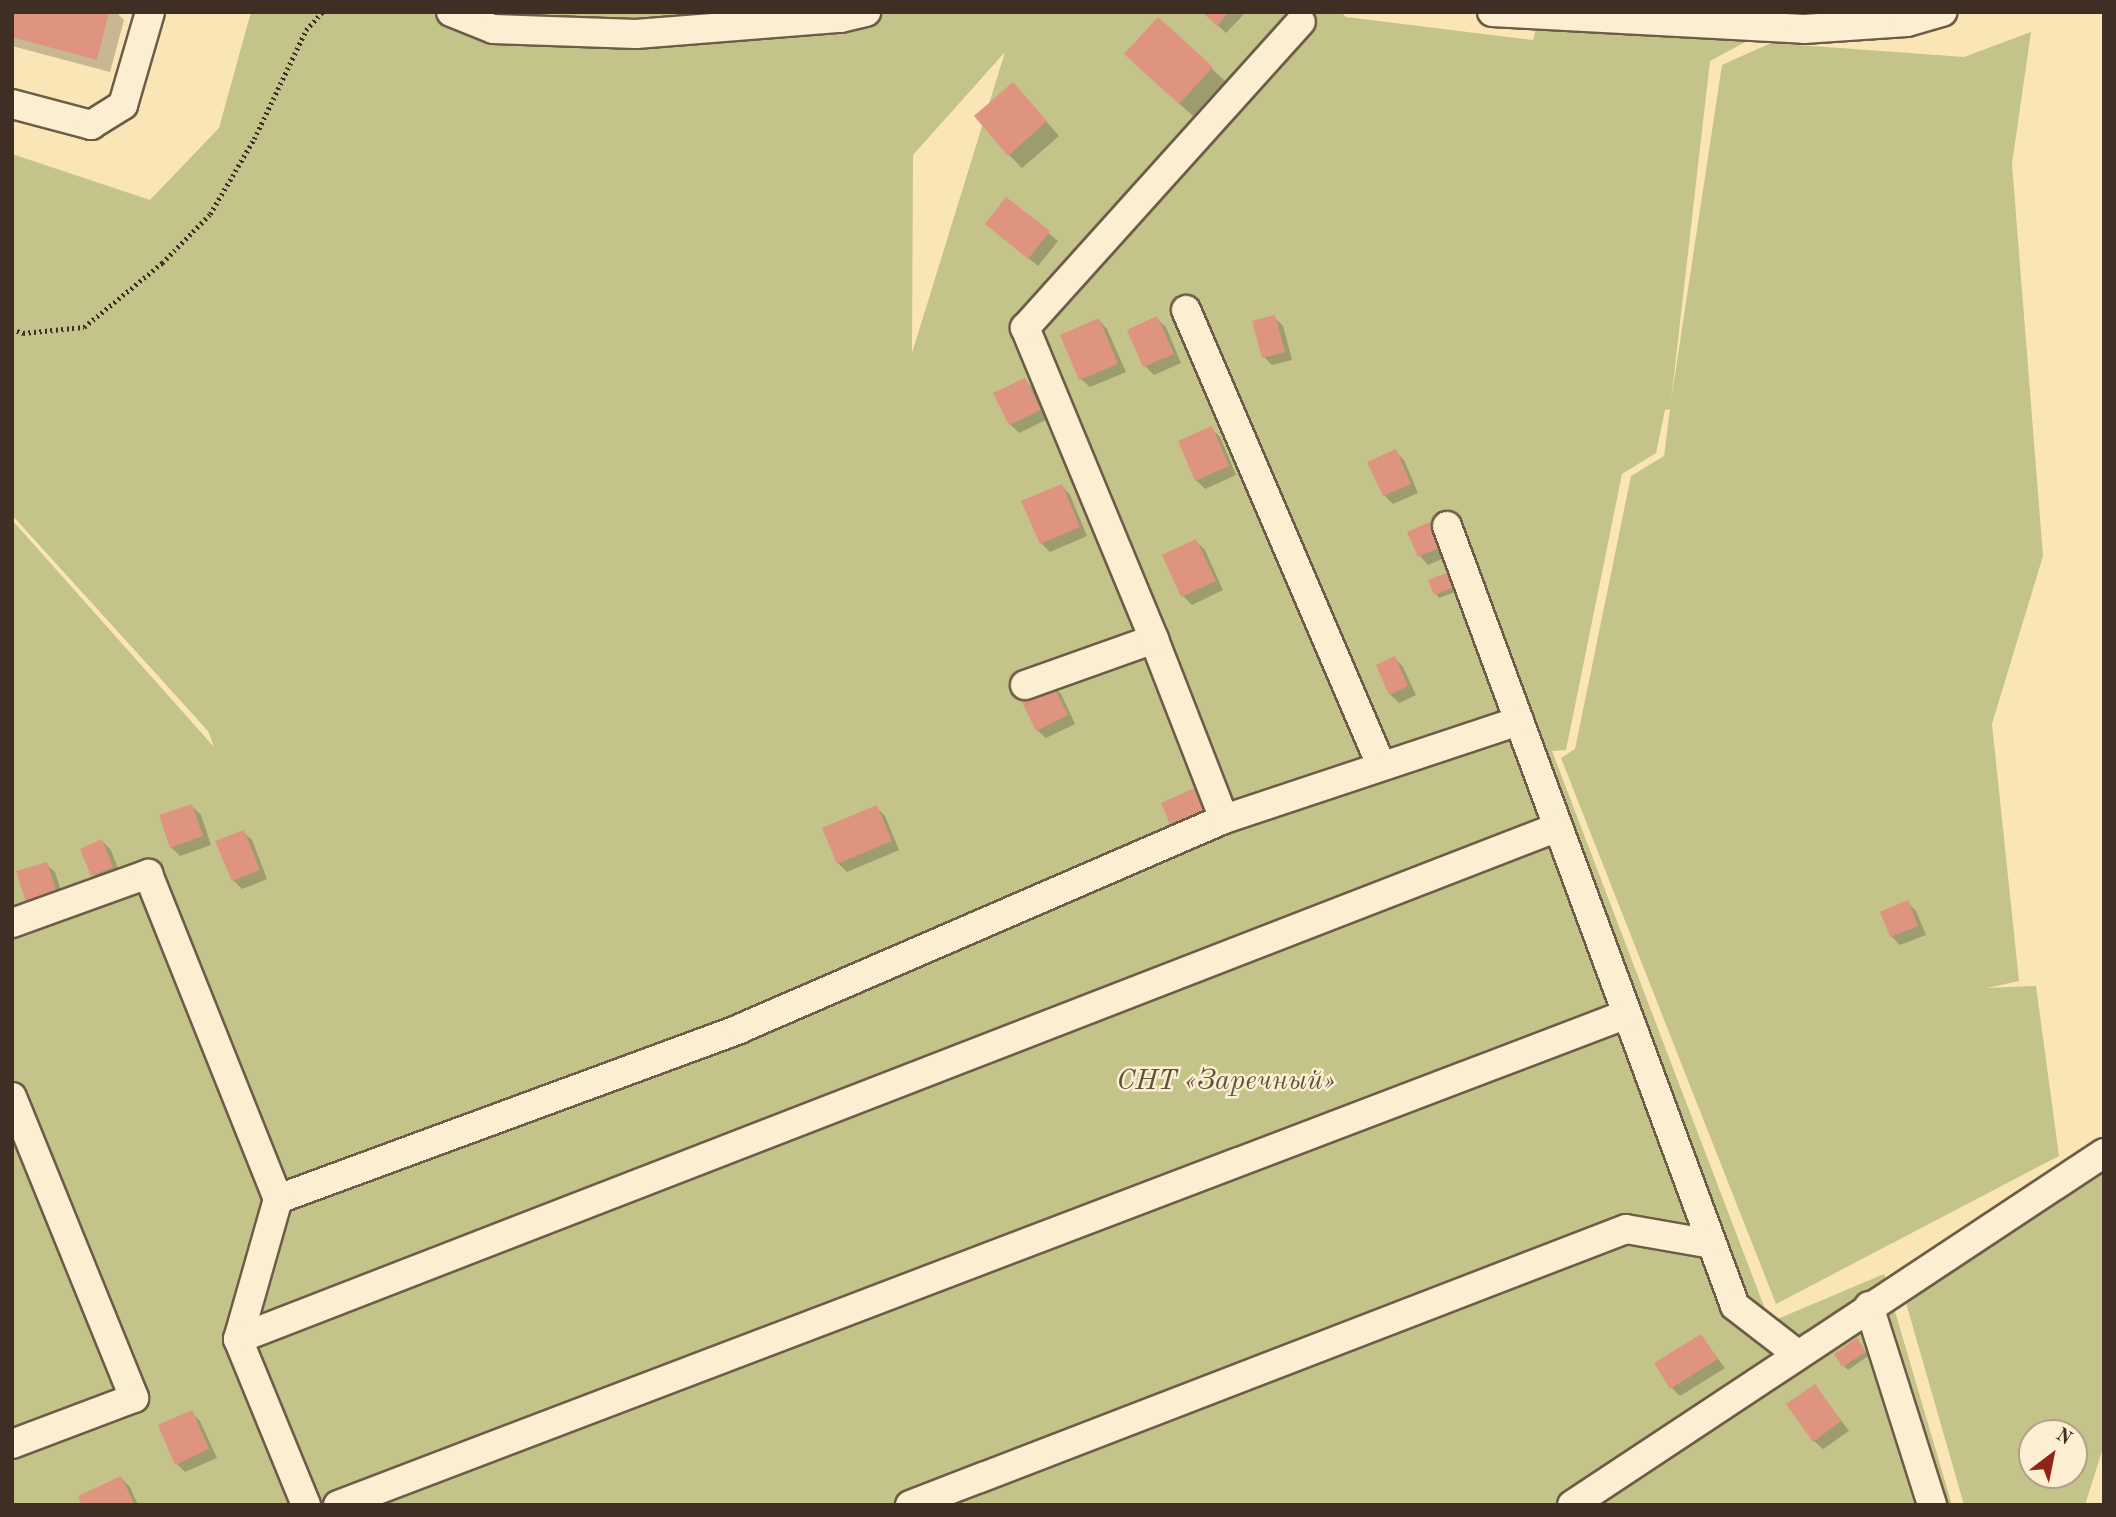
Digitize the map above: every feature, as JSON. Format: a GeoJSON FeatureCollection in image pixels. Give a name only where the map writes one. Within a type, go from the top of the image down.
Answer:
{"type":"FeatureCollection","features":[{"type":"Feature","properties":{"kind":"street"},"geometry":{"type":"LineString","coordinates":[[12,104],[91,125],[123,105],[150,12]]}},
{"type":"Feature","properties":{"kind":"street"},"geometry":{"type":"LineString","coordinates":[[451,12],[493,29],[636,34],[840,18],[866,12]]}},
{"type":"Feature","properties":{"kind":"street"},"geometry":{"type":"LineString","coordinates":[[1492,12],[1804,29],[1908,22],[1943,12]]}},
{"type":"Feature","properties":{"kind":"street"},"geometry":{"type":"LineString","coordinates":[[1224,819],[1154,639],[1025,328],[1301,22]]}},
{"type":"Feature","properties":{"kind":"street"},"geometry":{"type":"LineString","coordinates":[[1186,310],[1381,766]]}},
{"type":"Feature","properties":{"kind":"street"},"geometry":{"type":"LineString","coordinates":[[1447,526],[1735,1306],[1797,1354]]}},
{"type":"Feature","properties":{"kind":"street"},"geometry":{"type":"LineString","coordinates":[[1025,685],[1154,639]]}},
{"type":"Feature","properties":{"kind":"street"},"geometry":{"type":"LineString","coordinates":[[278,1199],[739,1029],[1224,819],[1519,721]]}},
{"type":"Feature","properties":{"kind":"street"},"geometry":{"type":"LineString","coordinates":[[238,1339],[1558,827]]}},
{"type":"Feature","properties":{"kind":"street"},"geometry":{"type":"LineString","coordinates":[[12,923],[148,874],[278,1199],[238,1339],[306,1505]]}},
{"type":"Feature","properties":{"kind":"street"},"geometry":{"type":"LineString","coordinates":[[338,1505],[1627,1014]]}},
{"type":"Feature","properties":{"kind":"street"},"geometry":{"type":"LineString","coordinates":[[12,1097],[134,1398],[12,1444]]}},
{"type":"Feature","properties":{"kind":"street"},"geometry":{"type":"LineString","coordinates":[[1572,1505],[2104,1153]]}},
{"type":"Feature","properties":{"kind":"street"},"geometry":{"type":"LineString","coordinates":[[910,1505],[1626,1229],[1712,1244]]}},
{"type":"Feature","properties":{"kind":"street"},"geometry":{"type":"LineString","coordinates":[[1869,1306],[1932,1505]]}},
{"type":"Feature","properties":{"kind":"path"},"geometry":{"type":"LineString","coordinates":[[12,329],[23,333],[84,327],[162,262],[210,214],[254,139],[306,30],[323,12]]}},
{"type":"Feature","properties":{"kind":"green space","name":"СНТ «Заречный»"},"geometry":{"type":"Polygon","coordinates":[[[251,12],[1341,12],[1346,17],[1533,40],[1541,12],[1774,12],[1781,23],[1710,61],[1671,401],[1722,65],[1771,43],[1964,57],[2031,32],[2012,164],[2043,556],[1992,724],[2019,981],[1987,988],[2036,986],[2059,1156],[1776,1304],[1561,758],[1575,749],[1631,476],[1664,456],[1670,409],[1665,410],[1656,453],[1622,474],[1566,750],[1552,751],[1770,1322],[1884,1274],[1952,1505],[12,1505],[12,520],[214,747],[208,731],[12,515],[12,154],[150,200],[219,128],[251,12]],[[1005,52],[913,155],[912,353],[1005,52]]]}},
{"type":"Feature","properties":{"kind":"green space"},"geometry":{"type":"Polygon","coordinates":[[[2104,1171],[2104,1445],[2085,1505],[1964,1505],[1906,1303],[2104,1171]]]}},
{"type":"Feature","properties":{"kind":"building"},"geometry":{"type":"Polygon","coordinates":[[[12,12],[109,12],[97,60],[12,37],[12,12]]]}},
{"type":"Feature","properties":{"kind":"building"},"geometry":{"type":"Polygon","coordinates":[[[1202,12],[1229,12],[1217,26],[1202,12]]]}},
{"type":"Feature","properties":{"kind":"building"},"geometry":{"type":"Polygon","coordinates":[[[1158,17],[1213,67],[1179,104],[1124,54],[1158,17]]]}},
{"type":"Feature","properties":{"kind":"building"},"geometry":{"type":"Polygon","coordinates":[[[1013,82],[1047,121],[1008,156],[974,116],[1013,82]]]}},
{"type":"Feature","properties":{"kind":"building"},"geometry":{"type":"Polygon","coordinates":[[[1006,197],[1050,231],[1028,259],[985,224],[1006,197]]]}},
{"type":"Feature","properties":{"kind":"building"},"geometry":{"type":"Polygon","coordinates":[[[1275,315],[1285,352],[1262,358],[1252,321],[1275,315]]]}},
{"type":"Feature","properties":{"kind":"building"},"geometry":{"type":"Polygon","coordinates":[[[1157,316],[1174,354],[1143,367],[1127,330],[1157,316]]]}},
{"type":"Feature","properties":{"kind":"building"},"geometry":{"type":"Polygon","coordinates":[[[1099,318],[1118,364],[1079,380],[1060,335],[1099,318]]]}},
{"type":"Feature","properties":{"kind":"building"},"geometry":{"type":"Polygon","coordinates":[[[1025,378],[1041,410],[1009,425],[993,393],[1025,378]]]}},
{"type":"Feature","properties":{"kind":"building"},"geometry":{"type":"Polygon","coordinates":[[[1212,426],[1229,466],[1195,481],[1178,441],[1212,426]]]}},
{"type":"Feature","properties":{"kind":"building"},"geometry":{"type":"Polygon","coordinates":[[[1396,449],[1411,484],[1383,496],[1367,462],[1396,449]]]}},
{"type":"Feature","properties":{"kind":"building"},"geometry":{"type":"Polygon","coordinates":[[[1062,484],[1080,527],[1040,544],[1021,501],[1062,484]]]}},
{"type":"Feature","properties":{"kind":"building"},"geometry":{"type":"Polygon","coordinates":[[[1430,522],[1441,547],[1418,557],[1407,532],[1430,522]]]}},
{"type":"Feature","properties":{"kind":"building"},"geometry":{"type":"Polygon","coordinates":[[[1196,539],[1216,581],[1181,597],[1162,555],[1196,539]]]}},
{"type":"Feature","properties":{"kind":"building"},"geometry":{"type":"Polygon","coordinates":[[[1449,572],[1455,587],[1434,595],[1428,580],[1449,572]]]}},
{"type":"Feature","properties":{"kind":"building"},"geometry":{"type":"Polygon","coordinates":[[[1395,656],[1408,686],[1389,695],[1376,665],[1395,656]]]}},
{"type":"Feature","properties":{"kind":"building"},"geometry":{"type":"Polygon","coordinates":[[[1052,683],[1068,715],[1036,731],[1020,698],[1052,683]]]}},
{"type":"Feature","properties":{"kind":"building"},"geometry":{"type":"Polygon","coordinates":[[[1199,786],[1213,816],[1174,834],[1161,803],[1199,786]]]}},
{"type":"Feature","properties":{"kind":"building"},"geometry":{"type":"Polygon","coordinates":[[[192,804],[203,836],[170,848],[159,815],[192,804]]]}},
{"type":"Feature","properties":{"kind":"building"},"geometry":{"type":"Polygon","coordinates":[[[877,805],[892,841],[837,864],[822,828],[877,805]]]}},
{"type":"Feature","properties":{"kind":"building"},"geometry":{"type":"Polygon","coordinates":[[[244,830],[260,870],[232,881],[215,841],[244,830]]]}},
{"type":"Feature","properties":{"kind":"building"},"geometry":{"type":"Polygon","coordinates":[[[102,839],[113,867],[91,876],[80,849],[102,839]]]}},
{"type":"Feature","properties":{"kind":"building"},"geometry":{"type":"Polygon","coordinates":[[[47,862],[57,893],[26,902],[16,871],[47,862]]]}},
{"type":"Feature","properties":{"kind":"building"},"geometry":{"type":"Polygon","coordinates":[[[1908,900],[1918,926],[1890,937],[1880,912],[1908,900]]]}},
{"type":"Feature","properties":{"kind":"building"},"geometry":{"type":"Polygon","coordinates":[[[1701,1334],[1718,1359],[1670,1389],[1654,1363],[1701,1334]]]}},
{"type":"Feature","properties":{"kind":"building"},"geometry":{"type":"Polygon","coordinates":[[[1857,1338],[1866,1352],[1842,1367],[1834,1354],[1857,1338]]]}},
{"type":"Feature","properties":{"kind":"building"},"geometry":{"type":"Polygon","coordinates":[[[1815,1384],[1841,1421],[1813,1442],[1786,1404],[1815,1384]]]}},
{"type":"Feature","properties":{"kind":"building"},"geometry":{"type":"Polygon","coordinates":[[[192,1410],[209,1449],[175,1465],[158,1425],[192,1410]]]}},
{"type":"Feature","properties":{"kind":"building"},"geometry":{"type":"Polygon","coordinates":[[[121,1476],[135,1505],[82,1505],[78,1496],[121,1476]]]}}]}
